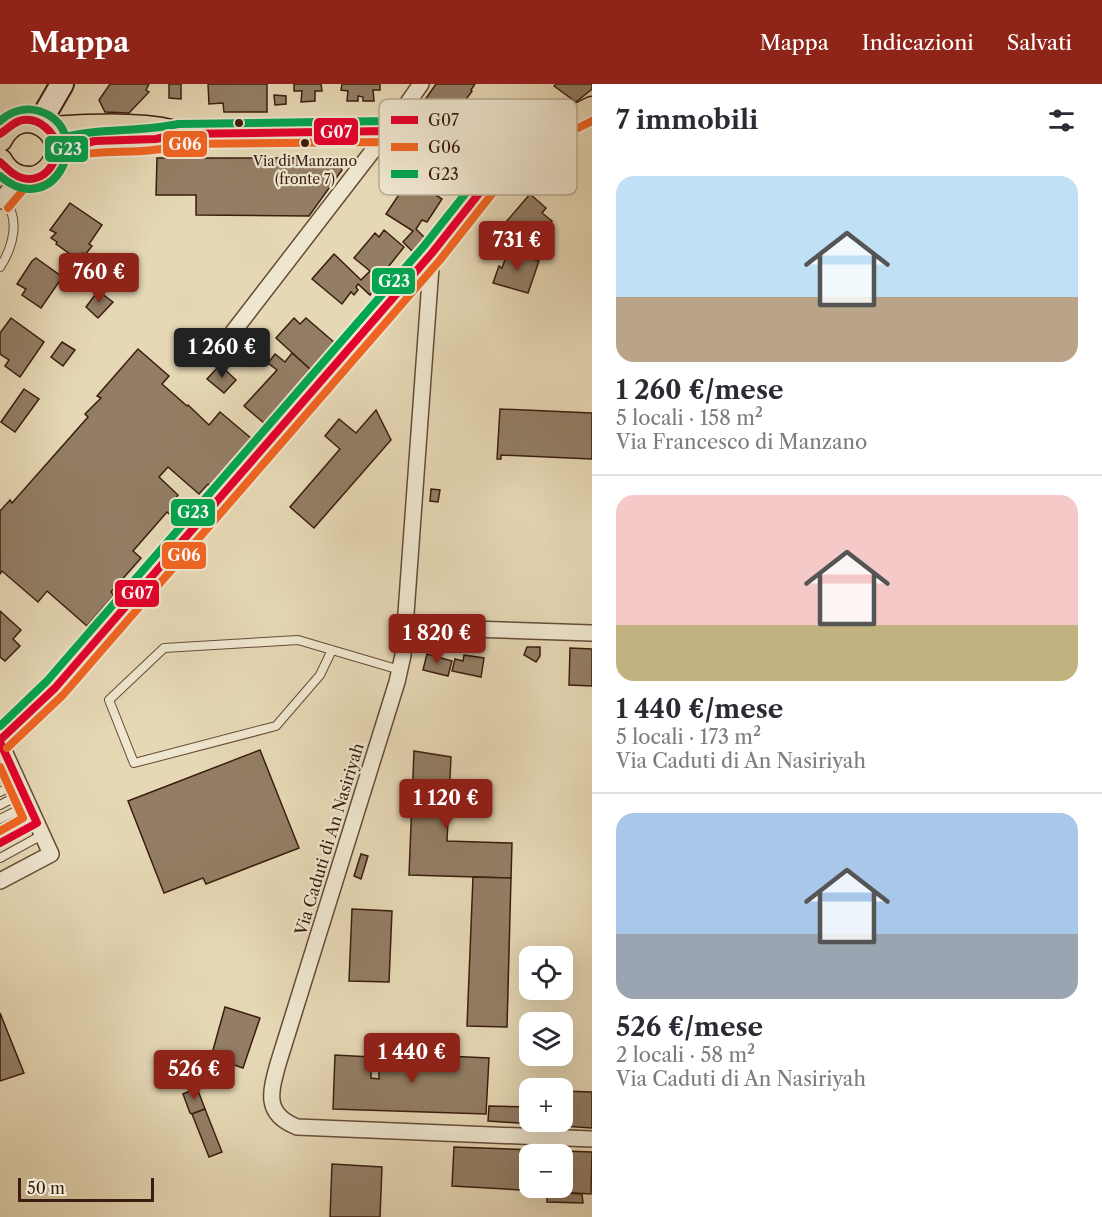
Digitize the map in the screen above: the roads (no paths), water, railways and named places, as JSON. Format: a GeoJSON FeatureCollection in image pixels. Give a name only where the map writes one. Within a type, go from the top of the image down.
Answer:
{"type":"FeatureCollection","features":[{"type":"Feature","properties":{"kind":"main road"},"geometry":{"type":"LineString","coordinates":[[0,162],[8,172],[19,178],[33,179],[46,174],[55,163],[49,134],[62,84]]}},
{"type":"Feature","properties":{"kind":"main road"},"geometry":{"type":"LineString","coordinates":[[577,116],[592,109]]}},
{"type":"Feature","properties":{"kind":"main road"},"geometry":{"type":"LineString","coordinates":[[1,135],[19,121],[28,120],[49,134],[78,143],[163,140],[178,134],[379,131]]}},
{"type":"Feature","properties":{"kind":"street"},"geometry":{"type":"LineString","coordinates":[[410,99],[421,84]]}},
{"type":"Feature","properties":{"kind":"street"},"geometry":{"type":"LineString","coordinates":[[233,332],[379,143]]}},
{"type":"Feature","properties":{"kind":"street"},"geometry":{"type":"LineString","coordinates":[[1,200],[19,178]]}},
{"type":"Feature","properties":{"kind":"street"},"geometry":{"type":"LineString","coordinates":[[0,881],[51,854],[27,806],[0,741],[55,688],[432,253],[478,195]]}},
{"type":"Feature","properties":{"kind":"street","name":"Via Caduti di An Nasiriyah"},"geometry":{"type":"LineString","coordinates":[[432,253],[406,627],[400,670],[273,1080],[272,1101],[277,1115],[285,1122],[297,1127],[592,1139]]}},
{"type":"Feature","properties":{"kind":"street"},"geometry":{"type":"LineString","coordinates":[[406,627],[592,633]]}},
{"type":"Feature","properties":{"kind":"lane"},"geometry":{"type":"LineString","coordinates":[[0,267],[5,260],[14,232],[11,210],[1,200]]}},
{"type":"Feature","properties":{"kind":"lane"},"geometry":{"type":"LineString","coordinates":[[332,650],[320,675],[276,726],[135,763],[110,700],[164,648],[298,640],[332,650],[400,670]]}},
{"type":"Feature","properties":{"kind":"lane"},"geometry":{"type":"LineString","coordinates":[[0,792],[27,806]]}},
{"type":"Feature","properties":{"kind":"lane"},"geometry":{"type":"LineString","coordinates":[[0,805],[27,806]]}},
{"type":"Feature","properties":{"kind":"lane"},"geometry":{"type":"LineString","coordinates":[[0,819],[27,806]]}},
{"type":"Feature","properties":{"kind":"lane"},"geometry":{"type":"LineString","coordinates":[[0,831],[27,806]]}},
{"type":"Feature","properties":{"kind":"lane"},"geometry":{"type":"LineString","coordinates":[[0,843],[27,806]]}},
{"type":"Feature","properties":{"kind":"lane"},"geometry":{"type":"LineString","coordinates":[[0,858],[27,806]]}},
{"type":"Feature","properties":{"kind":"lane"},"geometry":{"type":"LineString","coordinates":[[0,874],[27,806]]}},
{"type":"Feature","properties":{"kind":"place","name":"Via di Manzano (fronte 7)"},"geometry":{"type":"Point","coordinates":[305,143]}}]}
